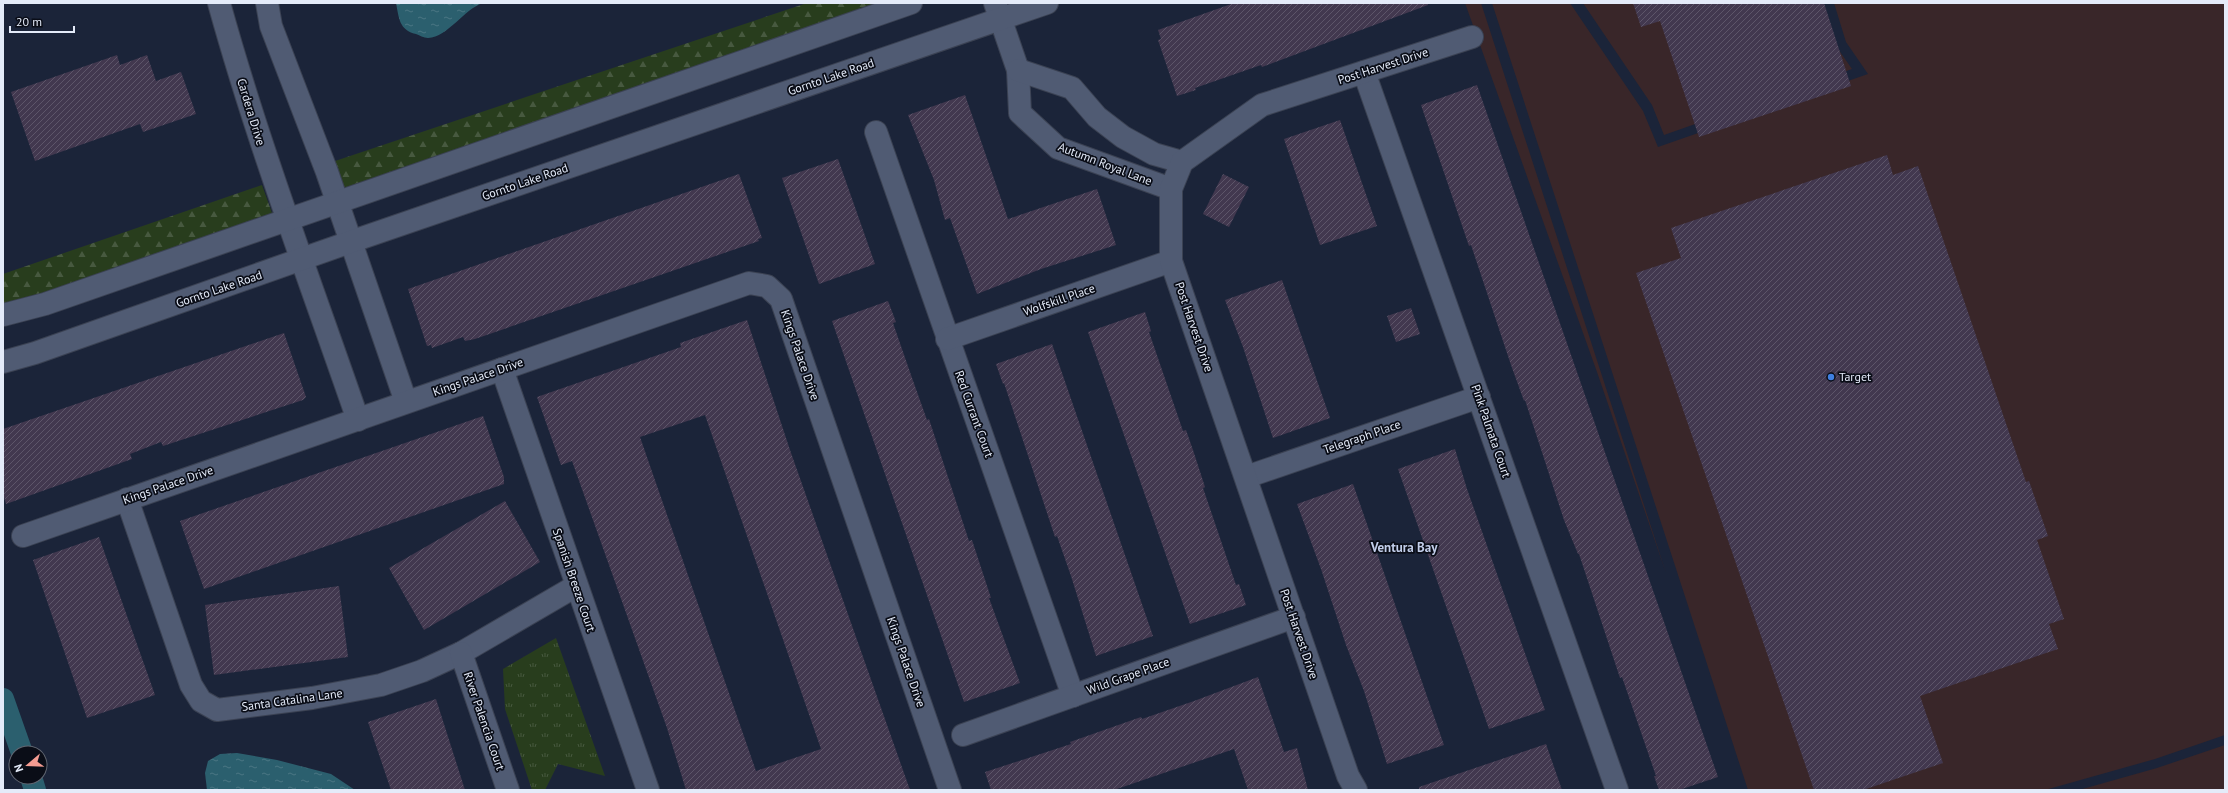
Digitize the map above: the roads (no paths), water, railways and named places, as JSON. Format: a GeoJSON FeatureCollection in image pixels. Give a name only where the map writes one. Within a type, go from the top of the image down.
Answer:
{"type":"FeatureCollection","features":[{"type":"Feature","properties":{"kind":"street","name":"Cardera Drive"},"geometry":{"type":"LineString","coordinates":[[218,3],[270,173],[288,219]]}},
{"type":"Feature","properties":{"kind":"street"},"geometry":{"type":"LineString","coordinates":[[267,3],[271,26],[336,202],[406,402]]}},
{"type":"Feature","properties":{"kind":"street"},"geometry":{"type":"LineString","coordinates":[[3,315],[44,304],[911,3]]}},
{"type":"Feature","properties":{"kind":"street","name":"Gornto Lake Road"},"geometry":{"type":"LineString","coordinates":[[3,362],[35,354],[998,11],[1047,3]]}},
{"type":"Feature","properties":{"kind":"street","name":"Autumn Royal Lane"},"geometry":{"type":"LineString","coordinates":[[998,11],[1018,70],[1020,113],[1058,148],[1171,189]]}},
{"type":"Feature","properties":{"kind":"street","name":"Post Harvest Drive"},"geometry":{"type":"LineString","coordinates":[[1356,790],[1348,776],[1171,261],[1171,189],[1182,162],[1262,105],[1472,37]]}},
{"type":"Feature","properties":{"kind":"street"},"geometry":{"type":"LineString","coordinates":[[1018,70],[1072,88],[1097,117],[1123,137],[1154,154],[1182,162]]}},
{"type":"Feature","properties":{"kind":"street","name":"Pink Palmata Court"},"geometry":{"type":"LineString","coordinates":[[1364,72],[1617,790]]}},
{"type":"Feature","properties":{"kind":"street","name":"Red Currant Court"},"geometry":{"type":"LineString","coordinates":[[876,132],[947,339],[1073,696]]}},
{"type":"Feature","properties":{"kind":"street"},"geometry":{"type":"LineString","coordinates":[[288,219],[358,420]]}},
{"type":"Feature","properties":{"kind":"street","name":"Wolfskill Place"},"geometry":{"type":"LineString","coordinates":[[947,339],[1171,261]]}},
{"type":"Feature","properties":{"kind":"street","name":"Kings Palace Drive"},"geometry":{"type":"LineString","coordinates":[[23,536],[749,283],[767,286],[781,299],[950,790]]}},
{"type":"Feature","properties":{"kind":"street","name":"Spanish Breeze Court"},"geometry":{"type":"LineString","coordinates":[[502,369],[648,790]]}},
{"type":"Feature","properties":{"kind":"street","name":"Telegraph Place"},"geometry":{"type":"LineString","coordinates":[[1246,477],[1479,397]]}},
{"type":"Feature","properties":{"kind":"street","name":"Santa Catalina Lane"},"geometry":{"type":"LineString","coordinates":[[127,499],[191,685],[201,701],[218,710],[312,698],[381,685],[422,671],[461,653],[576,586]]}},
{"type":"Feature","properties":{"kind":"street","name":"Wild Grape Place"},"geometry":{"type":"LineString","coordinates":[[963,734],[1294,617]]}},
{"type":"Feature","properties":{"kind":"street","name":"River Palencia Court"},"geometry":{"type":"LineString","coordinates":[[461,653],[508,790]]}},
{"type":"Feature","properties":{"kind":"water"},"geometry":{"type":"Polygon","coordinates":[[[396,3],[483,3],[469,11],[442,33],[428,38],[406,30],[399,18],[396,3]]]}},
{"type":"Feature","properties":{"kind":"water"},"geometry":{"type":"Polygon","coordinates":[[[237,753],[277,760],[331,774],[355,790],[207,790],[205,773],[208,761],[220,754],[237,753]]]}},
{"type":"Feature","properties":{"kind":"waterway"},"geometry":{"type":"LineString","coordinates":[[3,699],[19,745]]}},
{"type":"Feature","properties":{"kind":"waterway"},"geometry":{"type":"LineString","coordinates":[[33,785],[35,790]]}},
{"type":"Feature","properties":{"kind":"place","name":"Target"},"geometry":{"type":"Point","coordinates":[1831,377]}},
{"type":"Feature","properties":{"kind":"district","name":"Ventura Bay"},"geometry":{"type":"Point","coordinates":[1404,547]}}]}
